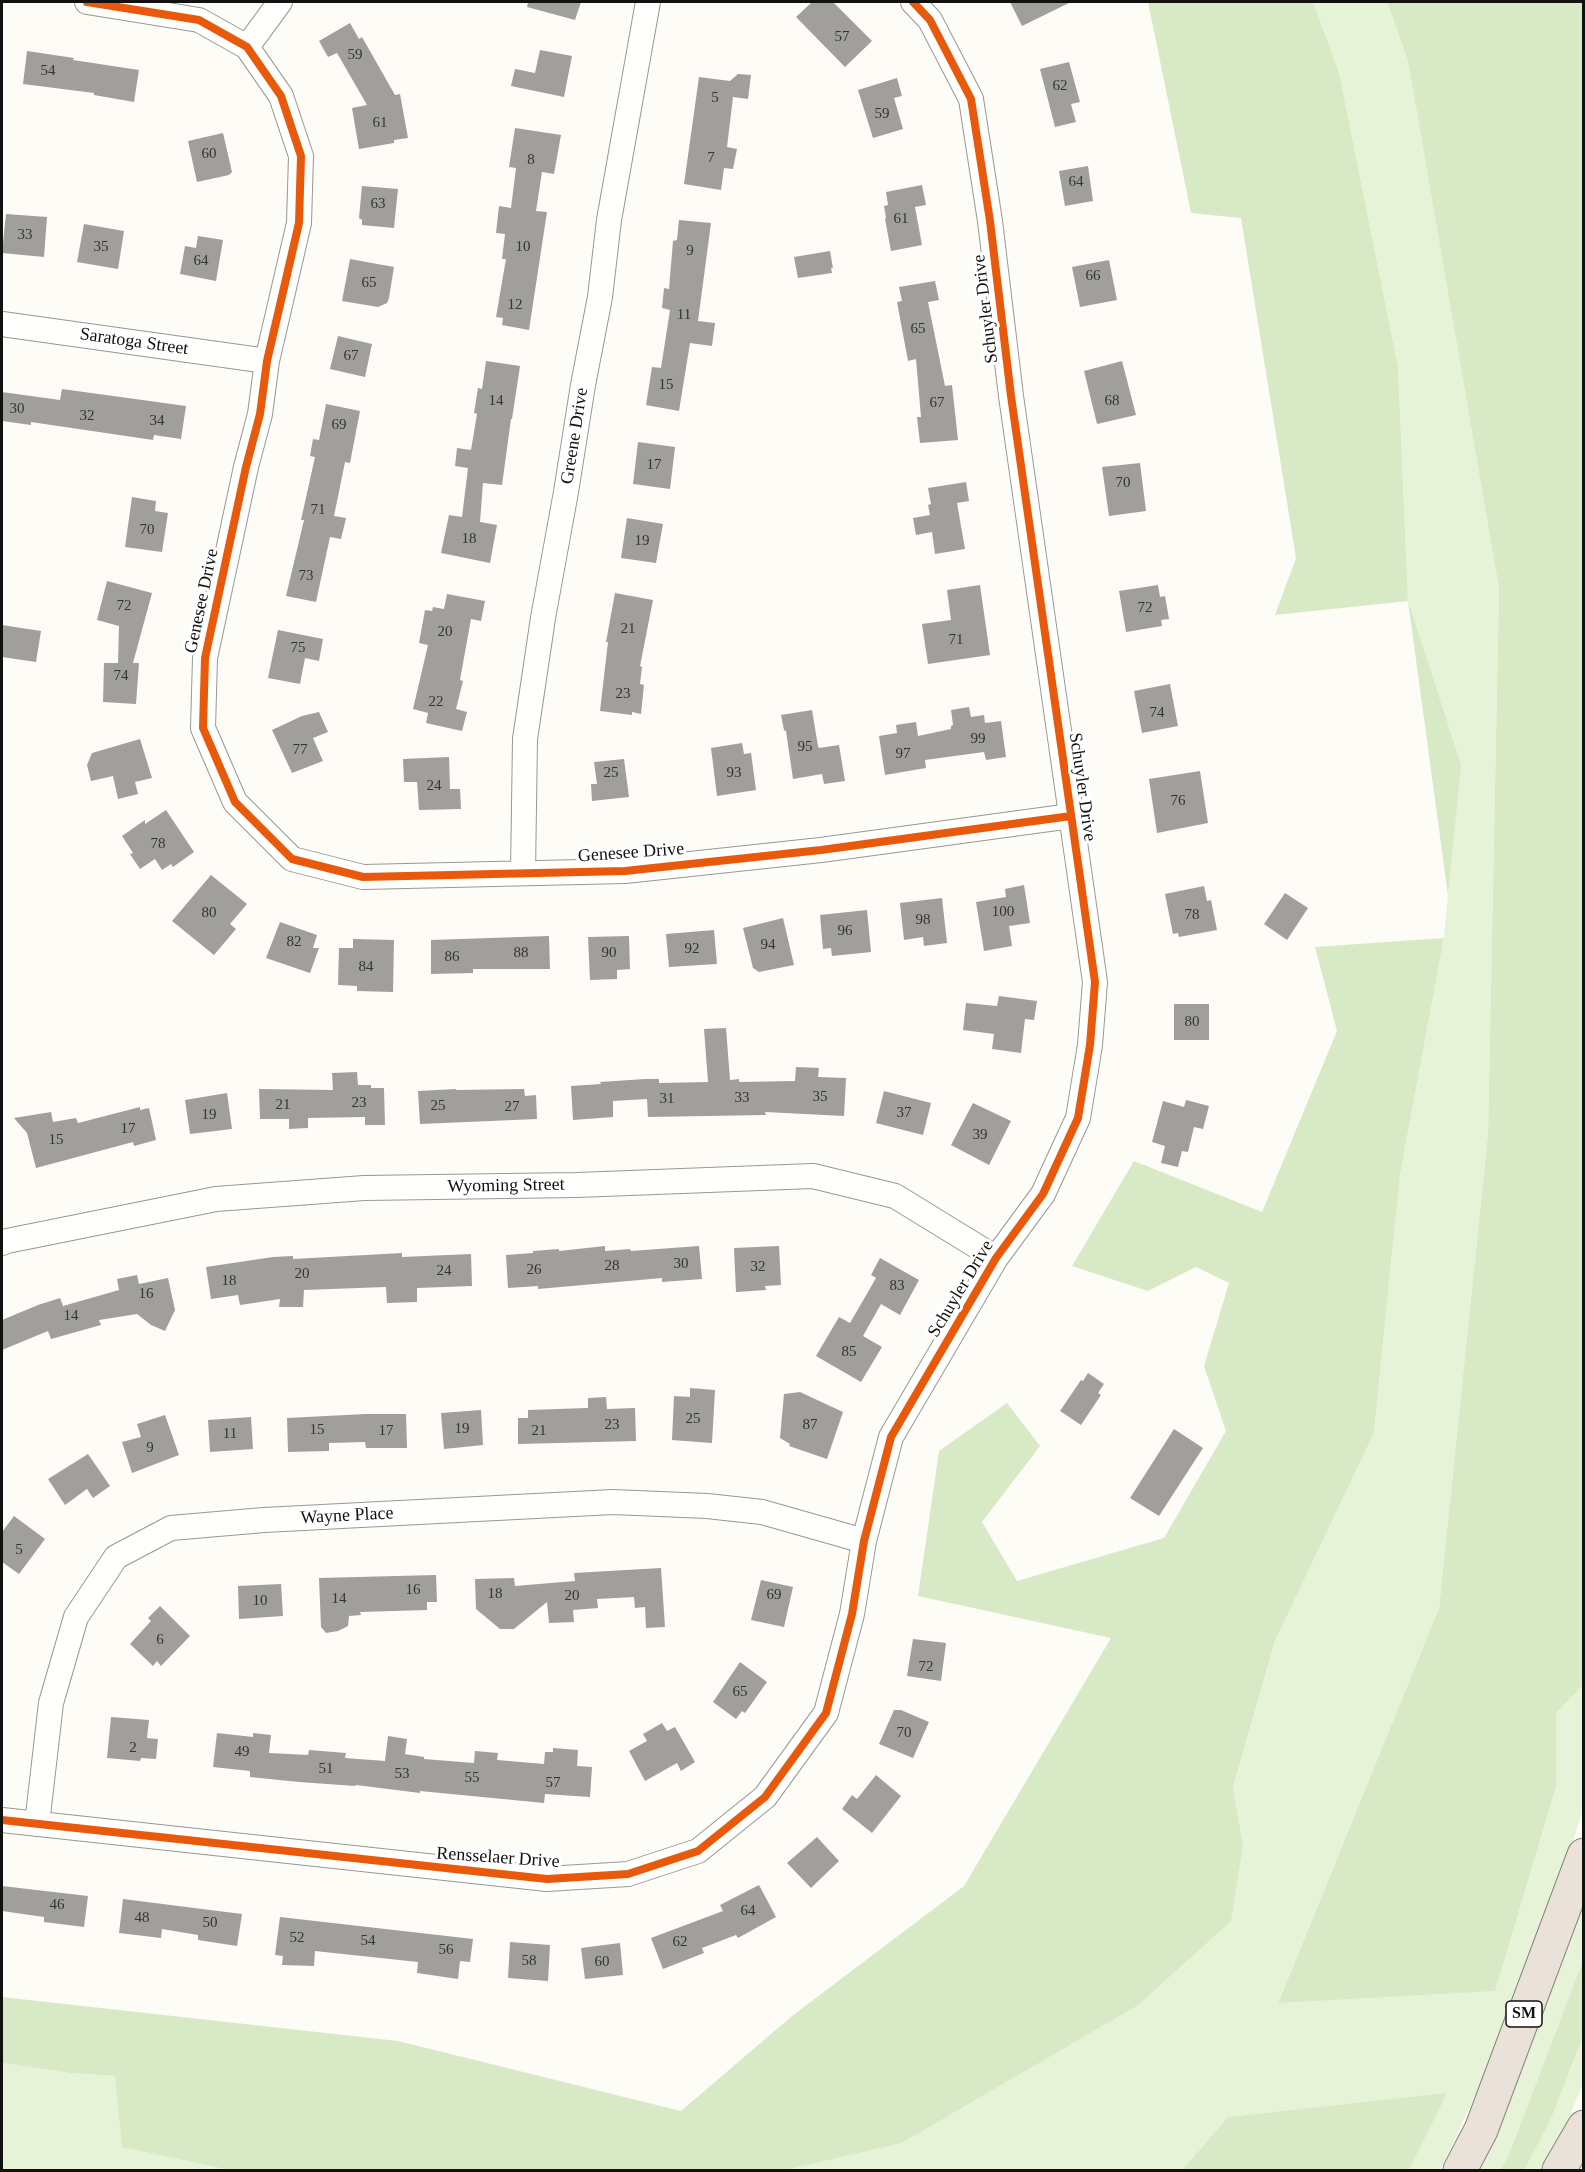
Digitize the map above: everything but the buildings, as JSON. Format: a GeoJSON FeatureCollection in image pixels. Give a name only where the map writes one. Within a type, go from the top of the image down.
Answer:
{"type":"FeatureCollection","features":[{"type":"Feature","properties":{"kind":"highway","name":"SM"},"geometry":{"type":"LineString","coordinates":[[1460,2170],[1481,2130],[1584,1855]]}},
{"type":"Feature","properties":{"kind":"highway"},"geometry":{"type":"LineString","coordinates":[[1559,2170],[1584,2127]]}},
{"type":"Feature","properties":{"kind":"street","name":"Genesee Drive"},"geometry":{"type":"LineString","coordinates":[[87,2],[199,20],[247,46],[281,96],[301,156],[299,223],[267,361],[260,414],[246,467],[205,657],[203,728],[235,802],[292,859],[363,877],[625,871],[820,850],[1071,816]]}},
{"type":"Feature","properties":{"kind":"street"},"geometry":{"type":"LineString","coordinates":[[247,46],[280,2]]}},
{"type":"Feature","properties":{"kind":"street","name":"Greene Drive"},"geometry":{"type":"LineString","coordinates":[[523,873],[525,739],[543,618],[600,297],[611,209],[648,2]]}},
{"type":"Feature","properties":{"kind":"street","name":"Schuyler Drive"},"geometry":{"type":"LineString","coordinates":[[864,1541],[891,1437],[996,1258],[1043,1194],[1078,1118],[1090,1046],[1095,982],[1011,396],[990,221],[971,99],[930,20],[913,2]]}},
{"type":"Feature","properties":{"kind":"street","name":"Saratoga Street"},"geometry":{"type":"LineString","coordinates":[[2,324],[267,361]]}},
{"type":"Feature","properties":{"kind":"street","name":"Wyoming Street"},"geometry":{"type":"LineString","coordinates":[[3,1239],[216,1199],[364,1188],[577,1185],[813,1176],[894,1196],[996,1258]]}},
{"type":"Feature","properties":{"kind":"street","name":"Wayne Place"},"geometry":{"type":"LineString","coordinates":[[37,1824],[51,1703],[76,1617],[116,1557],[171,1528],[322,1517],[613,1503],[707,1506],[762,1512],[864,1541]]}},
{"type":"Feature","properties":{"kind":"street","name":"Rensselaer Drive"},"geometry":{"type":"LineString","coordinates":[[2,1820],[547,1879],[628,1874],[698,1851],[765,1797],[826,1713],[852,1614],[864,1541]]}},
{"type":"Feature","properties":{"kind":"green space"},"geometry":{"type":"Polygon","coordinates":[[[1148,2],[1313,2],[1339,72],[1398,366],[1408,600],[1461,765],[1448,895],[1408,601],[1275,615],[1296,558],[1241,218],[1191,213],[1148,2]]]}},
{"type":"Feature","properties":{"kind":"green space"},"geometry":{"type":"Polygon","coordinates":[[[1313,2],[1387,2],[1408,61],[1499,589],[1488,1134],[1439,1608],[1278,2002],[1556,1786],[1556,1713],[1583,1685],[1583,1809],[1561,1880],[1500,2043],[1440,2170],[1409,2170],[1446,2094],[1228,2117],[1182,2170],[786,2170],[902,2143],[1137,2006],[1243,1845],[1233,1787],[1275,1641],[1374,1433],[1400,1175],[1444,938],[1460,765],[1408,600],[1398,366],[1339,72],[1313,2]]]}},
{"type":"Feature","properties":{"kind":"green space"},"geometry":{"type":"Polygon","coordinates":[[[1387,2],[1583,2],[1583,1685],[1556,1713],[1556,1786],[1495,1991],[1278,2003],[1439,1608],[1488,1134],[1499,589],[1408,61],[1387,2]]]}},
{"type":"Feature","properties":{"kind":"green space"},"geometry":{"type":"Polygon","coordinates":[[[1444,938],[1400,1175],[1374,1433],[1275,1641],[1233,1787],[1243,1845],[1231,1921],[1137,2006],[902,2143],[786,2170],[229,2170],[122,2147],[115,2076],[70,2073],[2,2063],[2,1997],[398,2041],[681,2111],[792,2016],[964,1886],[1111,1638],[918,1596],[939,1451],[1007,1403],[1040,1446],[982,1522],[1017,1581],[1164,1538],[1226,1431],[1204,1366],[1229,1283],[1196,1267],[1148,1291],[1072,1266],[1134,1161],[1262,1212],[1337,1031],[1315,947],[1444,938]]]}},
{"type":"Feature","properties":{"kind":"green space"},"geometry":{"type":"Polygon","coordinates":[[[1583,1904],[1583,2084],[1558,2143],[1543,2170],[1469,2170],[1498,2113],[1583,1904]]]}},
{"type":"Feature","properties":{"kind":"green space"},"geometry":{"type":"Polygon","coordinates":[[[1583,1961],[1583,2036],[1550,2121],[1524,2170],[1500,2170],[1509,2155],[1583,1961]]]}},
{"type":"Feature","properties":{"kind":"green space"},"geometry":{"type":"Polygon","coordinates":[[[2,2063],[70,2073],[115,2076],[123,2147],[229,2170],[2,2170],[2,2063]]]}},
{"type":"Feature","properties":{"kind":"green space"},"geometry":{"type":"Polygon","coordinates":[[[1447,2093],[1409,2170],[1182,2170],[1228,2117],[1447,2093]]]}},
{"type":"Feature","properties":{"kind":"cycle path"},"geometry":{"type":"LineString","coordinates":[[87,2],[199,20],[247,47],[281,96],[301,156],[299,223],[267,361],[260,414],[246,467],[205,658],[203,728],[235,802],[292,859],[363,877],[625,871],[821,850],[1071,816]]}},
{"type":"Feature","properties":{"kind":"cycle path"},"geometry":{"type":"LineString","coordinates":[[2,1820],[547,1879],[628,1874],[698,1851],[765,1797],[826,1713],[852,1614],[864,1541],[891,1437],[996,1258],[1043,1194],[1078,1118],[1090,1045],[1095,982],[1011,396],[990,221],[971,99],[930,20],[913,2]]}}]}
